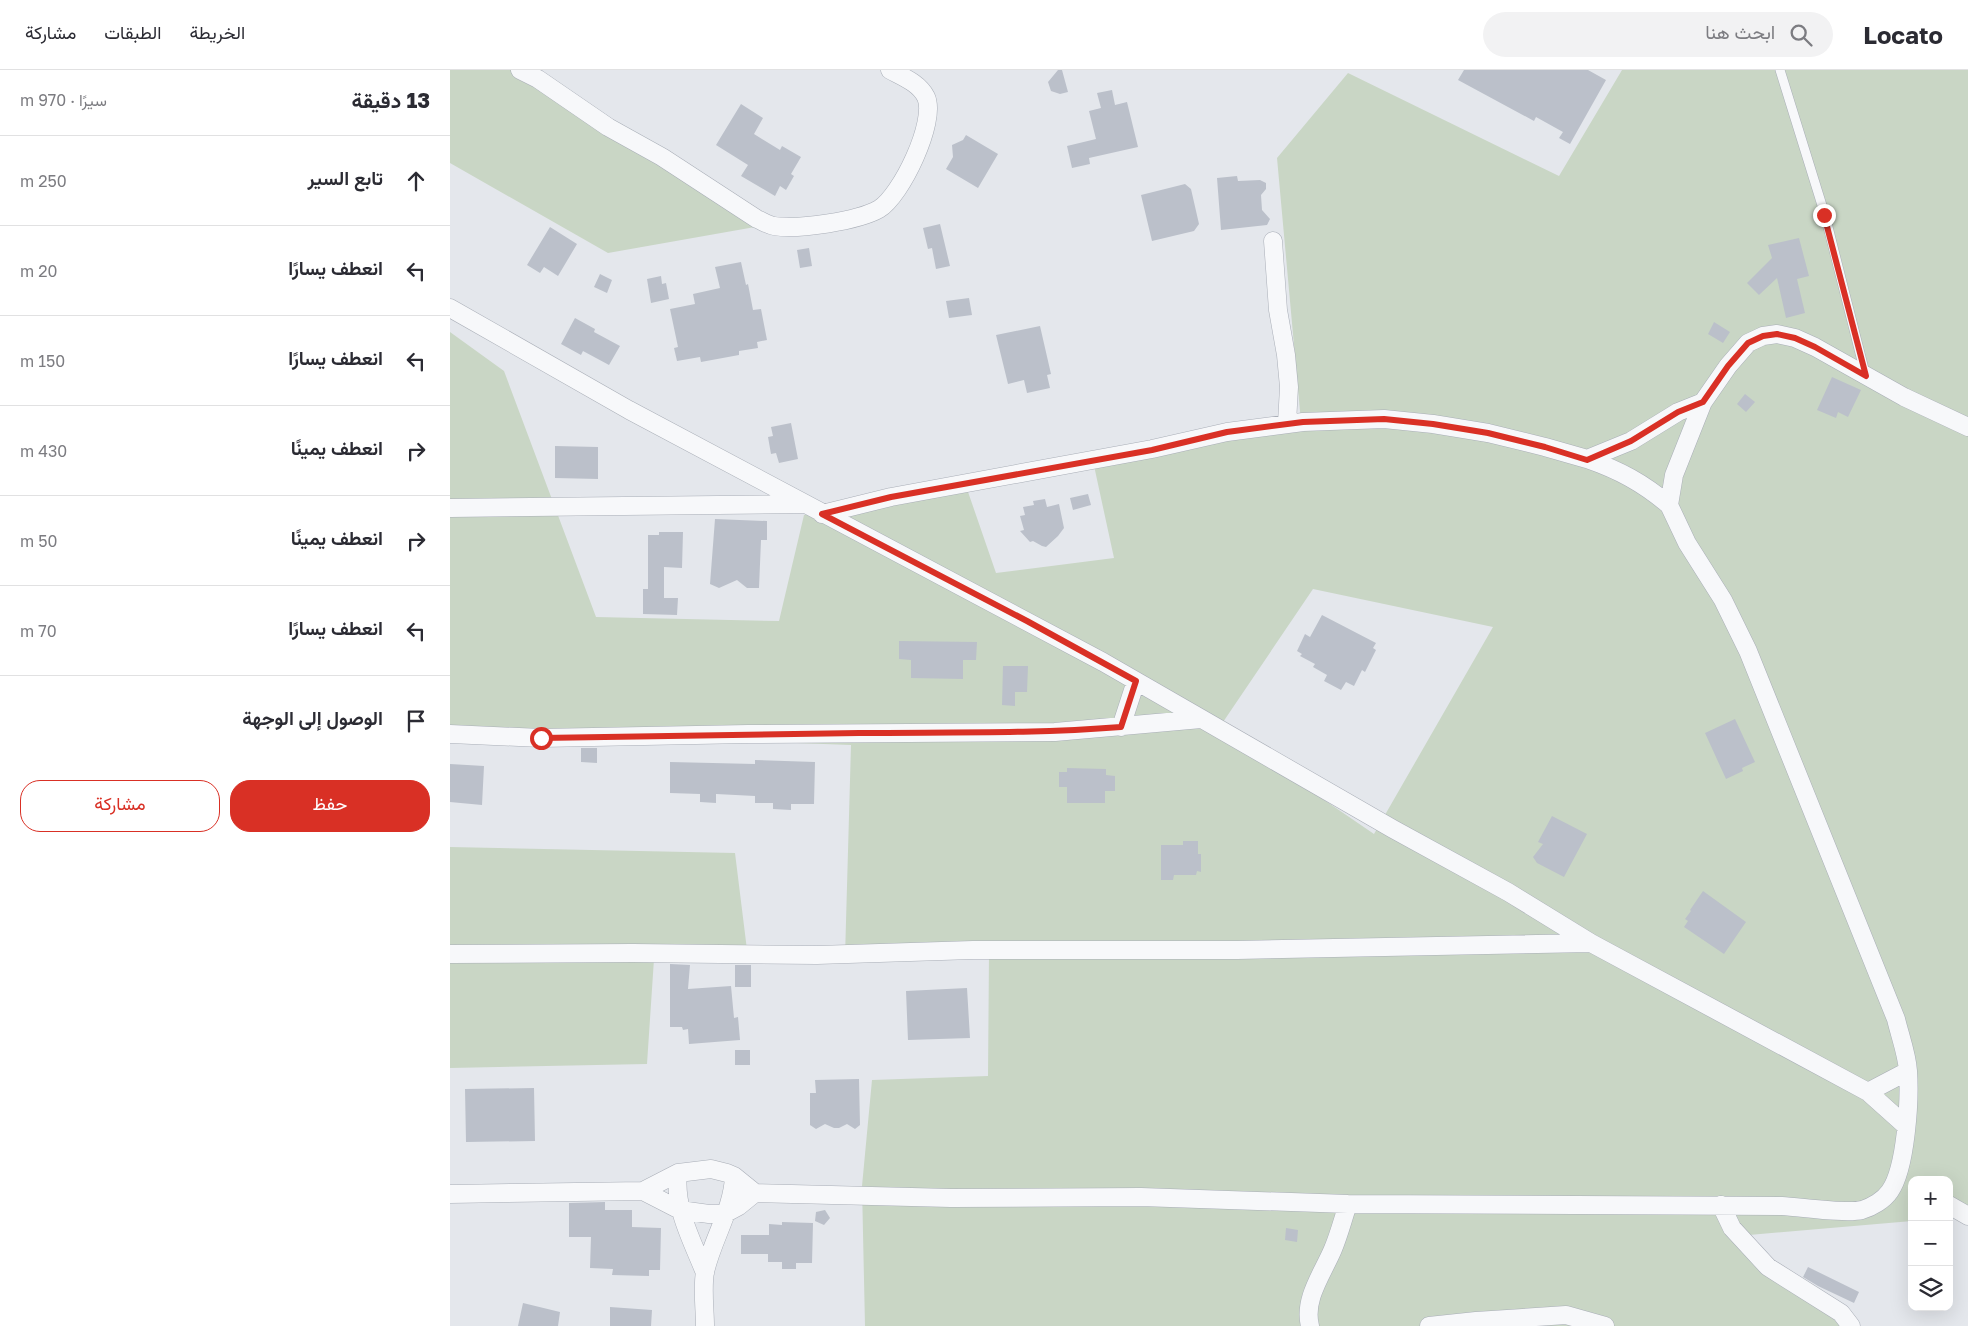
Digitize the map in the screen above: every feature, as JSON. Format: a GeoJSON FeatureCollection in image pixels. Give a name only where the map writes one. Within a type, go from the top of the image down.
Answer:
{"type":"FeatureCollection","features":[{"type":"Feature","properties":{"kind":"street"},"geometry":{"type":"LineString","coordinates":[[520,70],[538,79],[608,127],[662,157],[757,219],[772,226],[788,227],[862,217],[880,208],[892,198],[916,156],[927,126],[929,110],[926,98],[919,86],[890,70]]}},
{"type":"Feature","properties":{"kind":"street"},"geometry":{"type":"LineString","coordinates":[[1272,240],[1278,310],[1286,355],[1289,388],[1287,423]]}},
{"type":"Feature","properties":{"kind":"street"},"geometry":{"type":"LineString","coordinates":[[450,308],[629,410],[1044,630],[1508,892],[1591,943],[1868,1092],[1906,1126]]}},
{"type":"Feature","properties":{"kind":"street"},"geometry":{"type":"LineString","coordinates":[[1669,505],[1674,475],[1703,402],[1728,366],[1748,343],[1763,336],[1777,334],[1795,338],[1815,347],[1904,397],[1968,427]]}},
{"type":"Feature","properties":{"kind":"street"},"geometry":{"type":"LineString","coordinates":[[1587,460],[1631,441],[1678,412],[1703,402]]}},
{"type":"Feature","properties":{"kind":"street"},"geometry":{"type":"LineString","coordinates":[[450,1198],[450,1192],[643,1191],[678,1173],[711,1170],[734,1176],[754,1193],[952,1198],[1141,1197],[1348,1204],[1721,1205],[1861,1210],[1878,1203],[1905,1178],[1908,1070],[1896,1019],[1748,651],[1722,600],[1687,543],[1669,505],[1648,487],[1606,466],[1545,447],[1488,433],[1433,424],[1384,419],[1342,420],[1287,423],[1227,432],[1152,450],[944,486],[862,503],[822,514]]}},
{"type":"Feature","properties":{"kind":"street"},"geometry":{"type":"LineString","coordinates":[[450,508],[806,504]]}},
{"type":"Feature","properties":{"kind":"street"},"geometry":{"type":"LineString","coordinates":[[1121,727],[1136,681]]}},
{"type":"Feature","properties":{"kind":"street"},"geometry":{"type":"LineString","coordinates":[[450,734],[541,738],[1055,732],[1201,719]]}},
{"type":"Feature","properties":{"kind":"street"},"geometry":{"type":"LineString","coordinates":[[450,954],[817,955],[973,950],[1237,950],[1591,943]]}},
{"type":"Feature","properties":{"kind":"street"},"geometry":{"type":"LineString","coordinates":[[1868,1092],[1908,1070]]}},
{"type":"Feature","properties":{"kind":"street"},"geometry":{"type":"LineString","coordinates":[[678,1173],[676,1187],[680,1210],[705,1273]]}},
{"type":"Feature","properties":{"kind":"street"},"geometry":{"type":"LineString","coordinates":[[705,1326],[705,1273],[724,1214],[734,1191],[734,1176]]}},
{"type":"Feature","properties":{"kind":"street"},"geometry":{"type":"LineString","coordinates":[[643,1191],[680,1210],[709,1214],[724,1214],[739,1206],[754,1193]]}},
{"type":"Feature","properties":{"kind":"street"},"geometry":{"type":"LineString","coordinates":[[1310,1326],[1307,1316],[1313,1292],[1334,1247],[1348,1204]]}},
{"type":"Feature","properties":{"kind":"street"},"geometry":{"type":"LineString","coordinates":[[1721,1205],[1732,1228],[1768,1267],[1841,1313],[1851,1326]]}},
{"type":"Feature","properties":{"kind":"street"},"geometry":{"type":"LineString","coordinates":[[1953,1207],[1968,1216]]}},
{"type":"Feature","properties":{"kind":"street"},"geometry":{"type":"LineString","coordinates":[[1429,1326],[1566,1315],[1605,1326]]}},
{"type":"Feature","properties":{"kind":"lane"},"geometry":{"type":"LineString","coordinates":[[1780,70],[1824,215],[1866,376]]}},
{"type":"Feature","properties":{"kind":"green space"},"geometry":{"type":"Polygon","coordinates":[[[450,70],[522,70],[755,227],[608,253],[450,163],[450,70]]]}},
{"type":"Feature","properties":{"kind":"green space"},"geometry":{"type":"Polygon","coordinates":[[[1622,70],[1968,70],[1968,1225],[1961,1217],[1953,1218],[1953,1176],[1908,1176],[1908,1221],[1749,1235],[1795,1286],[1851,1326],[865,1326],[862,1186],[872,1080],[988,1076],[989,953],[845,957],[851,745],[450,730],[450,332],[504,371],[596,617],[779,621],[804,515],[967,489],[996,573],[1114,558],[1093,461],[1301,422],[1277,158],[1348,73],[1559,176],[1622,70]],[[1313,589],[1219,728],[1374,834],[1493,627],[1313,589]]]}},
{"type":"Feature","properties":{"kind":"green space"},"geometry":{"type":"Polygon","coordinates":[[[450,847],[735,853],[748,958],[654,959],[647,1064],[450,1068],[450,847]]]}},
{"type":"Feature","properties":{"kind":"building"},"geometry":{"type":"Polygon","coordinates":[[[1058,70],[1062,70],[1068,92],[1060,94],[1051,91],[1048,82],[1058,70]]]}},
{"type":"Feature","properties":{"kind":"building"},"geometry":{"type":"Polygon","coordinates":[[[1464,70],[1588,70],[1606,80],[1570,144],[1559,138],[1563,132],[1536,117],[1534,121],[1458,80],[1464,70]]]}},
{"type":"Feature","properties":{"kind":"building"},"geometry":{"type":"Polygon","coordinates":[[[1112,90],[1115,105],[1127,102],[1138,147],[1089,158],[1090,164],[1072,168],[1067,146],[1096,139],[1089,111],[1101,108],[1097,93],[1112,90]]]}},
{"type":"Feature","properties":{"kind":"building"},"geometry":{"type":"Polygon","coordinates":[[[741,104],[763,118],[754,134],[780,150],[782,146],[801,157],[791,174],[794,176],[786,190],[780,186],[775,196],[741,176],[748,165],[716,145],[741,104]]]}},
{"type":"Feature","properties":{"kind":"building"},"geometry":{"type":"Polygon","coordinates":[[[966,135],[998,154],[978,188],[946,169],[953,157],[952,145],[963,140],[966,135]]]}},
{"type":"Feature","properties":{"kind":"building"},"geometry":{"type":"Polygon","coordinates":[[[1237,176],[1238,181],[1260,180],[1266,183],[1266,189],[1261,195],[1262,210],[1270,219],[1267,225],[1221,230],[1217,178],[1237,176]]]}},
{"type":"Feature","properties":{"kind":"building"},"geometry":{"type":"Polygon","coordinates":[[[1185,184],[1191,189],[1199,224],[1194,231],[1152,241],[1141,195],[1185,184]]]}},
{"type":"Feature","properties":{"kind":"building"},"geometry":{"type":"Polygon","coordinates":[[[940,224],[950,266],[936,269],[932,248],[928,249],[923,228],[940,224]]]}},
{"type":"Feature","properties":{"kind":"building"},"geometry":{"type":"Polygon","coordinates":[[[550,227],[577,244],[558,276],[544,267],[540,273],[527,265],[550,227]]]}},
{"type":"Feature","properties":{"kind":"building"},"geometry":{"type":"Polygon","coordinates":[[[1799,238],[1809,276],[1797,279],[1805,313],[1786,318],[1777,278],[1759,295],[1747,283],[1772,258],[1768,245],[1799,238]]]}},
{"type":"Feature","properties":{"kind":"building"},"geometry":{"type":"Polygon","coordinates":[[[809,248],[812,266],[800,268],[797,250],[809,248]]]}},
{"type":"Feature","properties":{"kind":"building"},"geometry":{"type":"Polygon","coordinates":[[[741,262],[753,310],[761,309],[767,340],[757,342],[758,348],[739,351],[739,355],[701,362],[700,357],[677,361],[674,348],[678,347],[670,309],[695,304],[693,294],[720,288],[715,267],[741,262]]]}},
{"type":"Feature","properties":{"kind":"building"},"geometry":{"type":"Polygon","coordinates":[[[600,274],[612,280],[607,293],[594,287],[600,274]]]}},
{"type":"Feature","properties":{"kind":"building"},"geometry":{"type":"Polygon","coordinates":[[[661,276],[662,284],[666,283],[669,299],[651,303],[647,279],[661,276]]]}},
{"type":"Feature","properties":{"kind":"building"},"geometry":{"type":"Polygon","coordinates":[[[969,298],[972,315],[949,318],[946,301],[969,298]]]}},
{"type":"Feature","properties":{"kind":"building"},"geometry":{"type":"Polygon","coordinates":[[[575,318],[595,329],[594,332],[620,346],[609,365],[583,351],[581,355],[561,344],[575,318]]]}},
{"type":"Feature","properties":{"kind":"building"},"geometry":{"type":"Polygon","coordinates":[[[1714,322],[1730,332],[1723,343],[1708,334],[1714,322]]]}},
{"type":"Feature","properties":{"kind":"building"},"geometry":{"type":"Polygon","coordinates":[[[1040,326],[1051,374],[1047,375],[1050,388],[1027,393],[1024,380],[1008,384],[996,335],[1040,326]]]}},
{"type":"Feature","properties":{"kind":"building"},"geometry":{"type":"Polygon","coordinates":[[[1832,377],[1861,390],[1848,417],[1838,412],[1836,418],[1817,410],[1832,377]]]}},
{"type":"Feature","properties":{"kind":"building"},"geometry":{"type":"Polygon","coordinates":[[[1745,394],[1755,402],[1746,412],[1737,404],[1745,394]]]}},
{"type":"Feature","properties":{"kind":"building"},"geometry":{"type":"Polygon","coordinates":[[[791,423],[798,459],[779,463],[776,453],[771,454],[768,437],[773,436],[771,427],[791,423]]]}},
{"type":"Feature","properties":{"kind":"building"},"geometry":{"type":"Polygon","coordinates":[[[555,446],[598,447],[598,479],[555,478],[555,446]]]}},
{"type":"Feature","properties":{"kind":"building"},"geometry":{"type":"Polygon","coordinates":[[[1088,494],[1091,505],[1073,510],[1070,498],[1088,494]]]}},
{"type":"Feature","properties":{"kind":"building"},"geometry":{"type":"Polygon","coordinates":[[[1045,499],[1047,507],[1059,504],[1064,528],[1046,547],[1033,541],[1030,542],[1020,531],[1024,530],[1020,516],[1025,515],[1023,507],[1034,505],[1033,501],[1045,499]]]}},
{"type":"Feature","properties":{"kind":"building"},"geometry":{"type":"Polygon","coordinates":[[[715,519],[767,521],[767,540],[761,540],[759,588],[747,588],[737,580],[719,588],[710,584],[715,519]]]}},
{"type":"Feature","properties":{"kind":"building"},"geometry":{"type":"Polygon","coordinates":[[[659,532],[683,532],[682,568],[664,567],[664,598],[678,598],[677,615],[643,614],[643,589],[648,589],[648,535],[659,535],[659,532]]]}},
{"type":"Feature","properties":{"kind":"building"},"geometry":{"type":"Polygon","coordinates":[[[1322,615],[1376,643],[1373,648],[1376,650],[1365,672],[1362,670],[1354,686],[1346,682],[1341,690],[1324,681],[1327,675],[1313,667],[1315,664],[1300,656],[1302,654],[1297,651],[1305,634],[1310,637],[1322,615]]]}},
{"type":"Feature","properties":{"kind":"building"},"geometry":{"type":"Polygon","coordinates":[[[899,641],[977,642],[976,660],[963,660],[963,679],[911,678],[911,660],[899,659],[899,641]]]}},
{"type":"Feature","properties":{"kind":"building"},"geometry":{"type":"Polygon","coordinates":[[[1003,666],[1028,666],[1027,692],[1015,692],[1015,706],[1002,705],[1003,666]]]}},
{"type":"Feature","properties":{"kind":"building"},"geometry":{"type":"Polygon","coordinates":[[[1735,719],[1755,762],[1742,768],[1743,771],[1726,779],[1705,733],[1735,719]]]}},
{"type":"Feature","properties":{"kind":"building"},"geometry":{"type":"Polygon","coordinates":[[[581,748],[597,748],[597,763],[581,762],[581,748]]]}},
{"type":"Feature","properties":{"kind":"building"},"geometry":{"type":"Polygon","coordinates":[[[755,760],[815,762],[814,804],[791,804],[791,810],[773,809],[773,803],[755,803],[755,796],[716,794],[716,803],[700,802],[700,794],[670,793],[670,762],[755,764],[755,760]]]}},
{"type":"Feature","properties":{"kind":"building"},"geometry":{"type":"Polygon","coordinates":[[[450,764],[484,766],[482,805],[450,802],[450,764]]]}},
{"type":"Feature","properties":{"kind":"building"},"geometry":{"type":"Polygon","coordinates":[[[1067,768],[1106,769],[1106,775],[1115,776],[1115,791],[1105,791],[1105,803],[1067,803],[1067,787],[1059,787],[1059,772],[1067,772],[1067,768]]]}},
{"type":"Feature","properties":{"kind":"building"},"geometry":{"type":"Polygon","coordinates":[[[1552,816],[1587,834],[1564,877],[1537,863],[1533,857],[1543,844],[1538,842],[1552,816]]]}},
{"type":"Feature","properties":{"kind":"building"},"geometry":{"type":"Polygon","coordinates":[[[1183,841],[1198,841],[1198,854],[1201,854],[1201,872],[1197,871],[1196,875],[1174,875],[1173,880],[1161,880],[1161,845],[1183,845],[1183,841]]]}},
{"type":"Feature","properties":{"kind":"building"},"geometry":{"type":"Polygon","coordinates":[[[1703,891],[1746,922],[1724,954],[1684,927],[1688,921],[1685,919],[1703,891]]]}},
{"type":"Feature","properties":{"kind":"building"},"geometry":{"type":"Polygon","coordinates":[[[670,964],[690,965],[688,989],[731,986],[734,1018],[738,1017],[740,1040],[689,1044],[688,1029],[683,1030],[682,1027],[670,1027],[670,964]]]}},
{"type":"Feature","properties":{"kind":"building"},"geometry":{"type":"Polygon","coordinates":[[[735,965],[751,965],[751,987],[735,987],[735,965]]]}},
{"type":"Feature","properties":{"kind":"building"},"geometry":{"type":"Polygon","coordinates":[[[967,988],[970,1038],[908,1040],[906,991],[967,988]]]}},
{"type":"Feature","properties":{"kind":"building"},"geometry":{"type":"Polygon","coordinates":[[[735,1050],[750,1050],[750,1065],[735,1065],[735,1050]]]}},
{"type":"Feature","properties":{"kind":"building"},"geometry":{"type":"Polygon","coordinates":[[[859,1079],[860,1125],[855,1129],[847,1124],[834,1128],[825,1124],[816,1129],[810,1125],[810,1093],[816,1093],[815,1080],[859,1079]]]}},
{"type":"Feature","properties":{"kind":"building"},"geometry":{"type":"Polygon","coordinates":[[[534,1088],[535,1141],[466,1142],[465,1089],[534,1088]]]}},
{"type":"Feature","properties":{"kind":"building"},"geometry":{"type":"Polygon","coordinates":[[[605,1202],[605,1210],[632,1210],[632,1227],[661,1228],[660,1270],[649,1270],[649,1276],[612,1275],[613,1269],[590,1268],[591,1237],[569,1237],[569,1203],[605,1202]]]}},
{"type":"Feature","properties":{"kind":"building"},"geometry":{"type":"Polygon","coordinates":[[[825,1210],[830,1218],[824,1225],[815,1221],[816,1212],[825,1210]]]}},
{"type":"Feature","properties":{"kind":"building"},"geometry":{"type":"Polygon","coordinates":[[[782,1222],[813,1223],[812,1263],[796,1263],[796,1269],[782,1269],[782,1262],[768,1262],[768,1254],[741,1254],[741,1235],[769,1235],[769,1224],[782,1225],[782,1222]]]}},
{"type":"Feature","properties":{"kind":"building"},"geometry":{"type":"Polygon","coordinates":[[[1286,1228],[1298,1230],[1297,1242],[1285,1240],[1286,1228]]]}},
{"type":"Feature","properties":{"kind":"building"},"geometry":{"type":"Polygon","coordinates":[[[1808,1267],[1859,1292],[1854,1303],[1803,1277],[1808,1267]]]}},
{"type":"Feature","properties":{"kind":"building"},"geometry":{"type":"Polygon","coordinates":[[[523,1303],[560,1312],[558,1326],[518,1326],[523,1303]]]}},
{"type":"Feature","properties":{"kind":"building"},"geometry":{"type":"Polygon","coordinates":[[[610,1307],[652,1310],[651,1326],[610,1326],[610,1307]]]}},
{"type":"Feature","properties":{"kind":"route"},"geometry":{"type":"LineString","coordinates":[[541,738],[748,734],[1055,732],[1121,727],[1136,681],[1027,621],[822,514],[891,497],[1152,450],[1227,432],[1303,422],[1384,419],[1433,424],[1488,433],[1587,460],[1631,441],[1678,412],[1703,402],[1728,366],[1748,343],[1763,336],[1777,334],[1795,338],[1815,347],[1866,376],[1824,215]]}}]}
